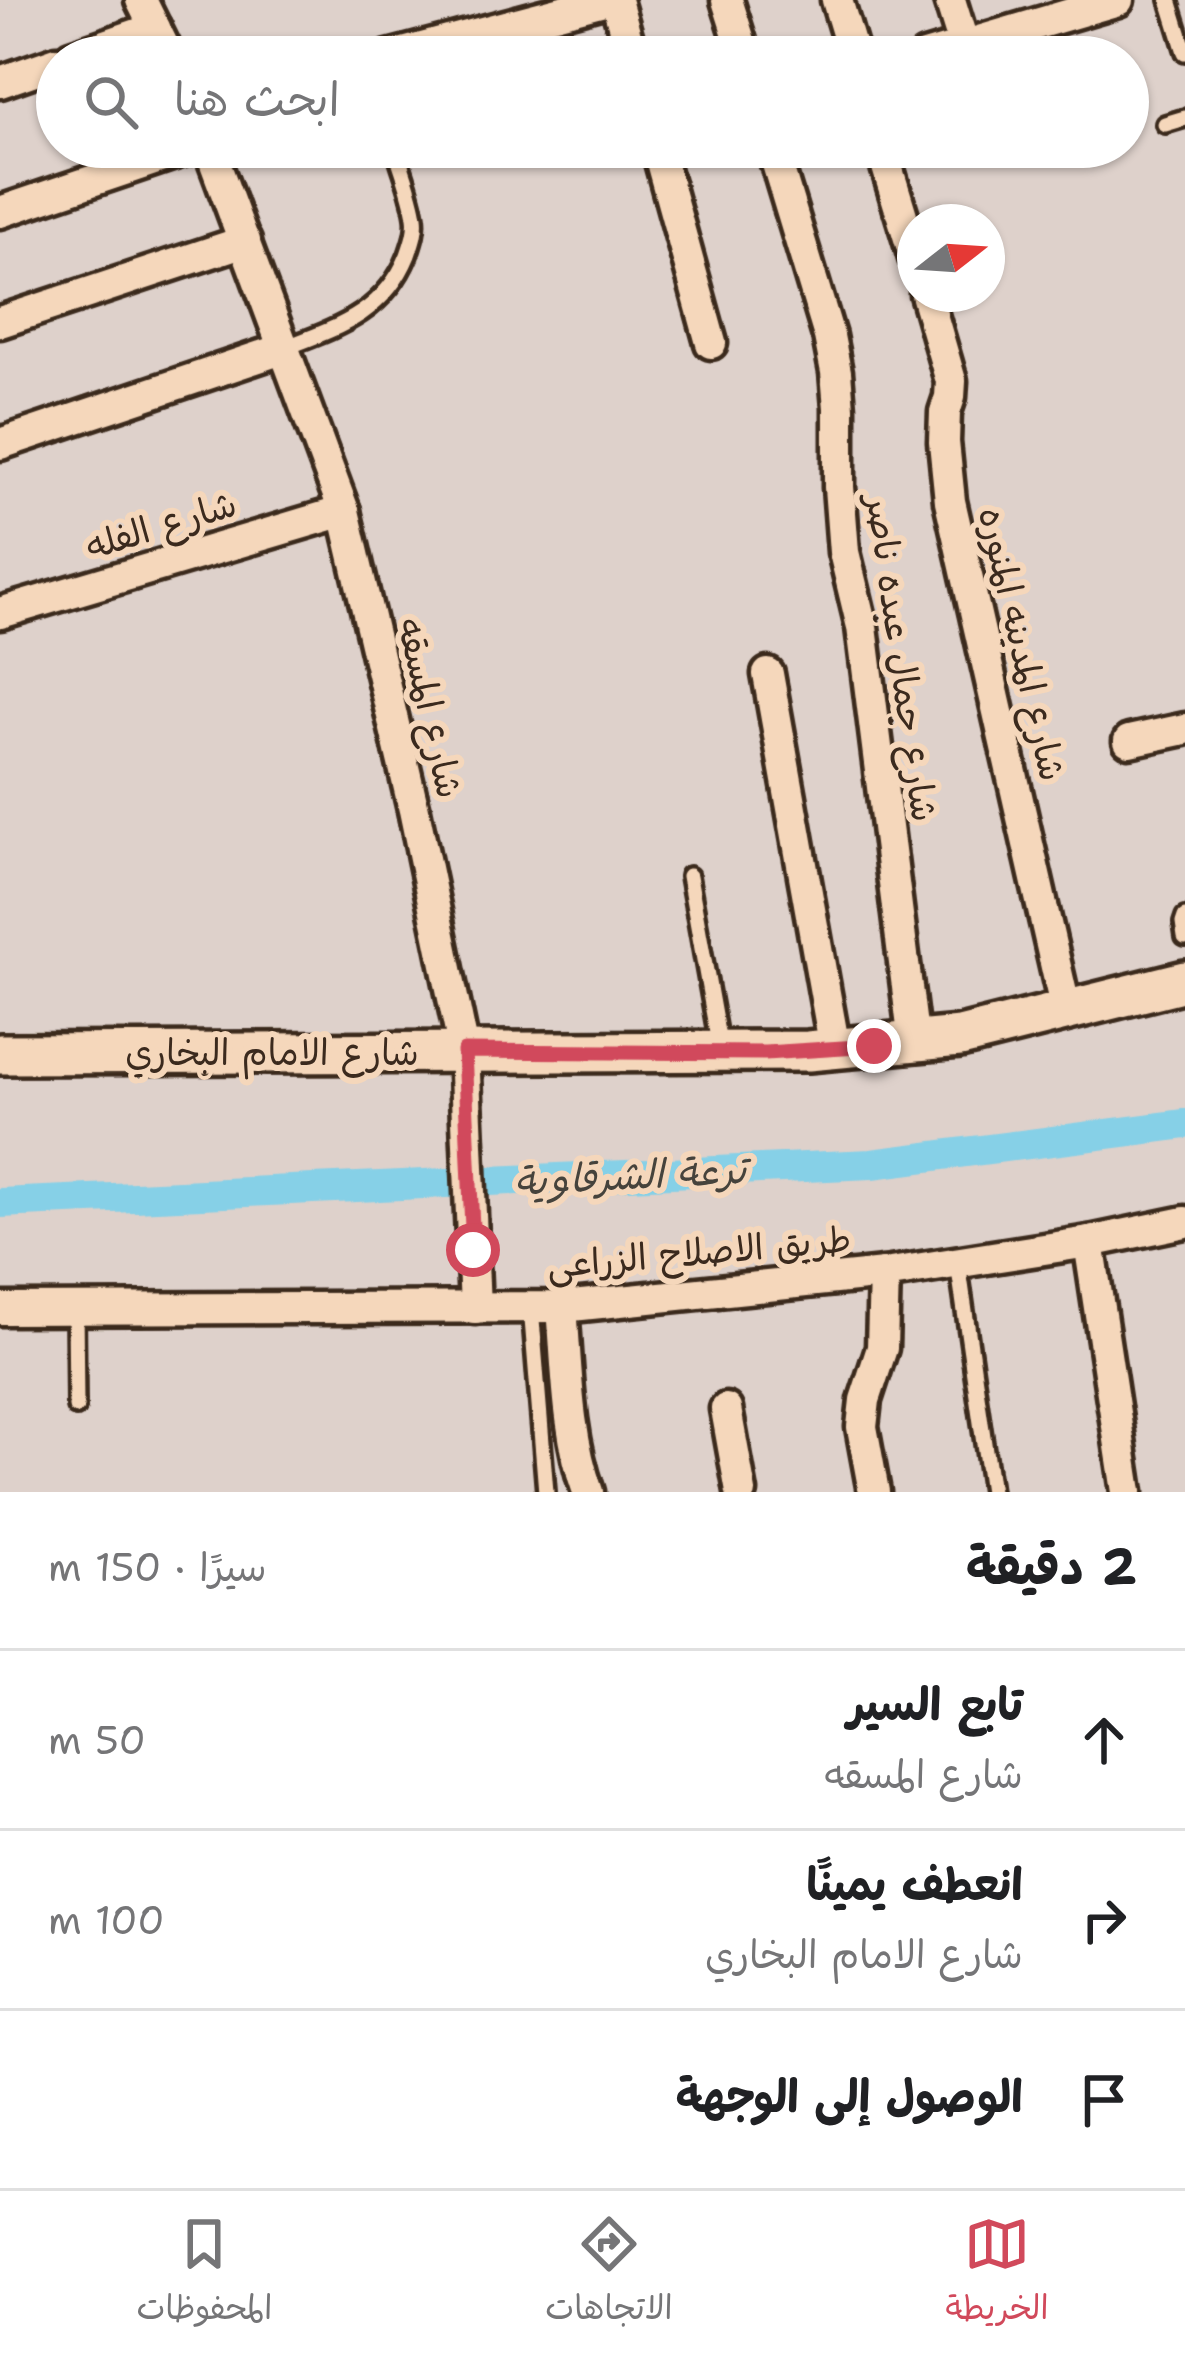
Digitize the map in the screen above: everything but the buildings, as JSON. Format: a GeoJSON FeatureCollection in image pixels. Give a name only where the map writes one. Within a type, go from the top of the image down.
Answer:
{"type":"FeatureCollection","features":[{"type":"Feature","properties":{"kind":"street"},"geometry":{"type":"LineString","coordinates":[[453,36],[536,9],[604,0]]}},
{"type":"Feature","properties":{"kind":"street"},"geometry":{"type":"LineString","coordinates":[[616,0],[626,36]]}},
{"type":"Feature","properties":{"kind":"street"},"geometry":{"type":"LineString","coordinates":[[727,0],[738,36]]}},
{"type":"Feature","properties":{"kind":"street"},"geometry":{"type":"LineString","coordinates":[[837,0],[848,36]]}},
{"type":"Feature","properties":{"kind":"street"},"geometry":{"type":"LineString","coordinates":[[950,0],[961,36]]}},
{"type":"Feature","properties":{"kind":"street"},"geometry":{"type":"LineString","coordinates":[[986,36],[1049,10],[1118,0]]}},
{"type":"Feature","properties":{"kind":"street"},"geometry":{"type":"LineString","coordinates":[[109,36],[148,14]]}},
{"type":"Feature","properties":{"kind":"street"},"geometry":{"type":"LineString","coordinates":[[0,82],[36,69]]}},
{"type":"Feature","properties":{"kind":"street"},"geometry":{"type":"LineString","coordinates":[[0,212],[130,168]]}},
{"type":"Feature","properties":{"kind":"street","name":"شارع المسقه"},"geometry":{"type":"LineString","coordinates":[[217,168],[344,511],[414,810],[465,1070],[475,1308]]}},
{"type":"Feature","properties":{"kind":"street"},"geometry":{"type":"LineString","coordinates":[[663,168],[711,343]]}},
{"type":"Feature","properties":{"kind":"street","name":"شارع جمال عبده ناصر"},"geometry":{"type":"LineString","coordinates":[[778,168],[836,372],[844,552],[862,627],[914,1043]]}},
{"type":"Feature","properties":{"kind":"street"},"geometry":{"type":"LineString","coordinates":[[887,168],[898,204]]}},
{"type":"Feature","properties":{"kind":"street"},"geometry":{"type":"LineString","coordinates":[[0,322],[245,241]]}},
{"type":"Feature","properties":{"kind":"street","name":"شارع المدينه المنوره"},"geometry":{"type":"LineString","coordinates":[[931,312],[951,381],[944,442],[950,501],[1066,1011]]}},
{"type":"Feature","properties":{"kind":"street"},"geometry":{"type":"LineString","coordinates":[[0,444],[282,349]]}},
{"type":"Feature","properties":{"kind":"street","name":"شارع الفله"},"geometry":{"type":"LineString","coordinates":[[0,614],[344,511]]}},
{"type":"Feature","properties":{"kind":"street"},"geometry":{"type":"LineString","coordinates":[[768,674],[836,1048]]}},
{"type":"Feature","properties":{"kind":"street"},"geometry":{"type":"LineString","coordinates":[[1129,741],[1185,729]]}},
{"type":"Feature","properties":{"kind":"street","name":"شارع الامام البخاري"},"geometry":{"type":"LineString","coordinates":[[0,1054],[465,1070],[623,1054],[765,1053],[960,1037],[1185,981]]}},
{"type":"Feature","properties":{"kind":"street","name":"طريق الاصلاح الزراعى"},"geometry":{"type":"LineString","coordinates":[[0,1309],[547,1307],[884,1274],[1090,1243],[1185,1222]]}},
{"type":"Feature","properties":{"kind":"street"},"geometry":{"type":"LineString","coordinates":[[1090,1243],[1127,1492]]}},
{"type":"Feature","properties":{"kind":"street"},"geometry":{"type":"LineString","coordinates":[[874,1492],[862,1427],[865,1400],[882,1348],[884,1274]]}},
{"type":"Feature","properties":{"kind":"street"},"geometry":{"type":"LineString","coordinates":[[547,1307],[587,1492]]}},
{"type":"Feature","properties":{"kind":"street"},"geometry":{"type":"LineString","coordinates":[[726,1409],[741,1492]]}},
{"type":"Feature","properties":{"kind":"lane"},"geometry":{"type":"LineString","coordinates":[[1169,0],[1185,52]]}},
{"type":"Feature","properties":{"kind":"lane"},"geometry":{"type":"LineString","coordinates":[[1165,124],[1185,118]]}},
{"type":"Feature","properties":{"kind":"lane"},"geometry":{"type":"LineString","coordinates":[[282,349],[343,326],[391,287],[413,241],[416,220],[401,168]]}},
{"type":"Feature","properties":{"kind":"lane"},"geometry":{"type":"LineString","coordinates":[[688,876],[720,1052]]}},
{"type":"Feature","properties":{"kind":"lane"},"geometry":{"type":"LineString","coordinates":[[1185,917],[1185,938]]}},
{"type":"Feature","properties":{"kind":"lane"},"geometry":{"type":"LineString","coordinates":[[958,1263],[991,1492]]}},
{"type":"Feature","properties":{"kind":"lane"},"geometry":{"type":"LineString","coordinates":[[546,1492],[547,1307]]}},
{"type":"Feature","properties":{"kind":"lane"},"geometry":{"type":"LineString","coordinates":[[75,1308],[76,1407]]}},
{"type":"Feature","properties":{"kind":"waterway","name":"ترعة الشرقاوية"},"geometry":{"type":"LineString","coordinates":[[0,1203],[872,1164],[1185,1124]]}},
{"type":"Feature","properties":{"kind":"route"},"geometry":{"type":"LineString","coordinates":[[473,1250],[464,1051],[765,1053],[874,1046]]}}]}
